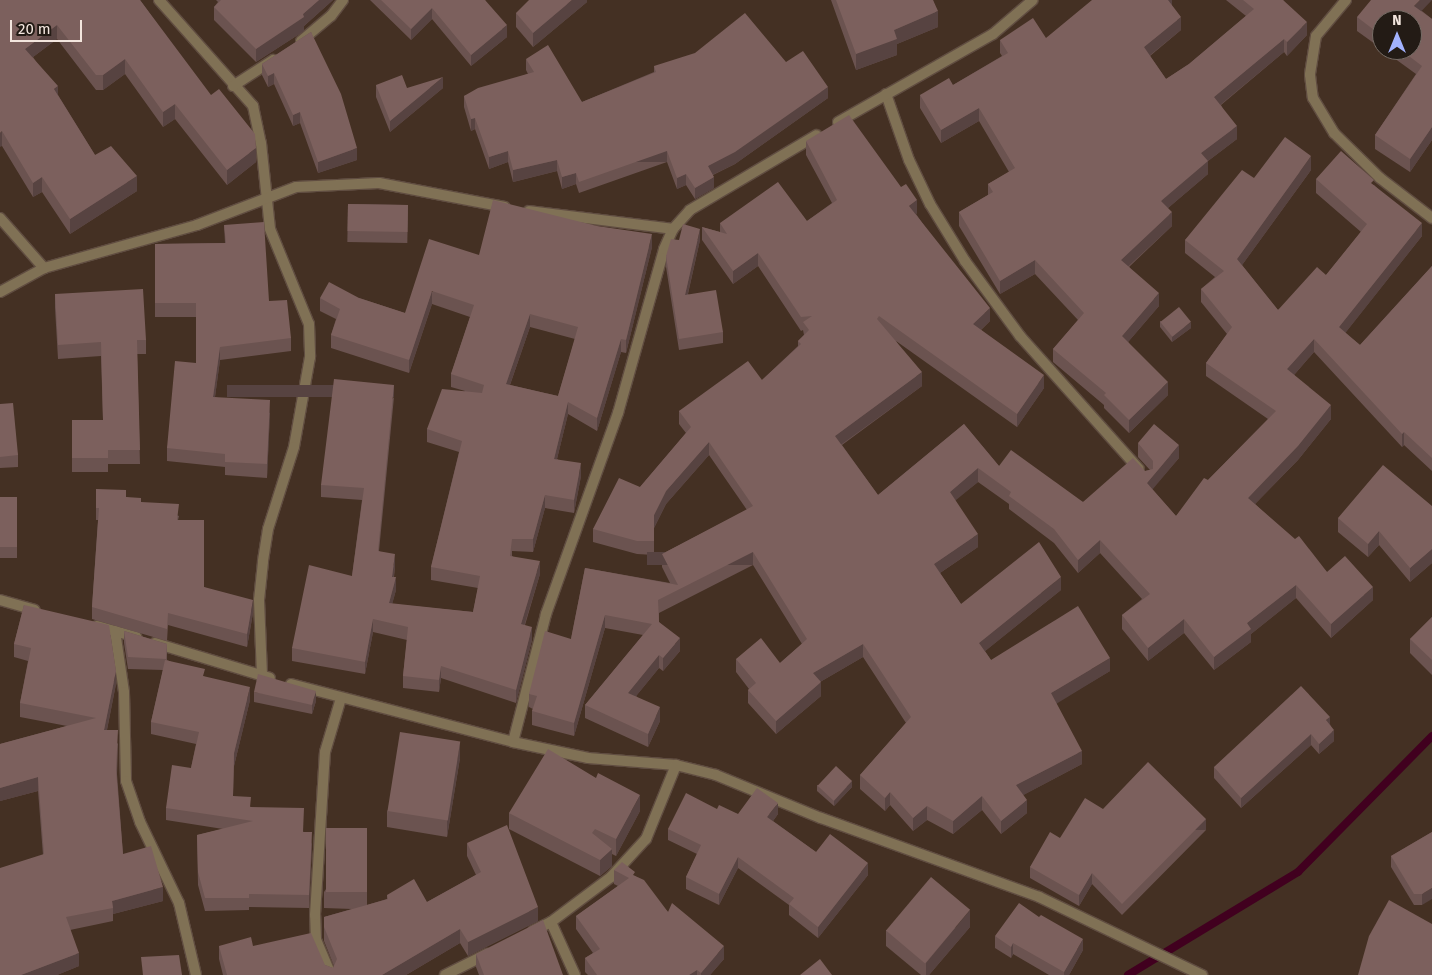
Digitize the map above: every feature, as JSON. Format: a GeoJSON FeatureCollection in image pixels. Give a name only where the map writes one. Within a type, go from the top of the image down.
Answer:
{"type":"FeatureCollection","features":[{"type":"Feature","properties":{"kind":"street"},"geometry":{"type":"LineString","coordinates":[[159,0],[233,86],[253,106],[261,143],[265,199],[270,229],[309,324],[310,357],[294,446],[268,529],[263,562],[259,600],[262,676]]}},
{"type":"Feature","properties":{"kind":"street"},"geometry":{"type":"LineString","coordinates":[[233,86],[290,49],[331,16],[343,0]]}},
{"type":"Feature","properties":{"kind":"street"},"geometry":{"type":"LineString","coordinates":[[513,742],[546,614],[618,414],[664,249],[673,229],[690,210],[886,94],[993,34],[1033,0]]}},
{"type":"Feature","properties":{"kind":"street"},"geometry":{"type":"LineString","coordinates":[[1346,0],[1316,36],[1310,75],[1313,98],[1334,133],[1380,178],[1432,218]]}},
{"type":"Feature","properties":{"kind":"street"},"geometry":{"type":"LineString","coordinates":[[886,94],[909,160],[930,204],[966,261],[1020,336],[1148,478]]}},
{"type":"Feature","properties":{"kind":"street"},"geometry":{"type":"LineString","coordinates":[[0,292],[44,268],[197,225],[296,187],[379,183],[469,203],[673,229]]}},
{"type":"Feature","properties":{"kind":"street"},"geometry":{"type":"LineString","coordinates":[[0,218],[44,268]]}},
{"type":"Feature","properties":{"kind":"street"},"geometry":{"type":"LineString","coordinates":[[0,600],[48,613]]}},
{"type":"Feature","properties":{"kind":"street"},"geometry":{"type":"LineString","coordinates":[[86,623],[262,676],[513,742],[588,758],[676,764],[716,775],[821,818],[1040,897],[1202,975]]}},
{"type":"Feature","properties":{"kind":"street"},"geometry":{"type":"LineString","coordinates":[[115,631],[124,692],[126,781],[140,822],[179,903],[196,975]]}},
{"type":"Feature","properties":{"kind":"street"},"geometry":{"type":"LineString","coordinates":[[331,975],[316,940],[316,915],[325,752],[341,698]]}},
{"type":"Feature","properties":{"kind":"street"},"geometry":{"type":"LineString","coordinates":[[524,935],[551,922],[611,877],[646,839],[676,764]]}},
{"type":"Feature","properties":{"kind":"street"},"geometry":{"type":"LineString","coordinates":[[551,922],[575,975]]}},
{"type":"Feature","properties":{"kind":"street"},"geometry":{"type":"LineString","coordinates":[[445,975],[498,948]]}},
{"type":"Feature","properties":{"kind":"building"},"geometry":{"type":"Polygon","coordinates":[[[0,0],[140,0],[211,95],[219,89],[255,134],[256,148],[227,170],[175,104],[163,112],[125,59],[103,75],[96,75],[57,25],[25,49],[58,86],[54,89],[95,155],[111,146],[137,176],[70,219],[42,177],[33,183],[2,131],[0,133],[0,0]]]}},
{"type":"Feature","properties":{"kind":"building"},"geometry":{"type":"Polygon","coordinates":[[[221,0],[319,0],[303,14],[304,17],[256,49],[214,7],[221,0]]]}},
{"type":"Feature","properties":{"kind":"building"},"geometry":{"type":"Polygon","coordinates":[[[381,0],[485,0],[507,25],[471,55],[432,8],[411,29],[381,0]]]}},
{"type":"Feature","properties":{"kind":"building"},"geometry":{"type":"Polygon","coordinates":[[[529,0],[572,0],[533,33],[516,13],[529,0]]]}},
{"type":"Feature","properties":{"kind":"building"},"geometry":{"type":"Polygon","coordinates":[[[836,0],[933,0],[938,11],[894,30],[897,39],[856,54],[836,0]]]}},
{"type":"Feature","properties":{"kind":"building"},"geometry":{"type":"Polygon","coordinates":[[[1092,0],[1168,0],[1181,17],[1144,47],[1166,79],[1189,64],[1254,9],[1243,0],[1283,0],[1307,22],[1287,42],[1284,39],[1214,97],[1237,126],[1201,153],[1208,161],[1161,201],[1172,212],[1121,260],[1159,293],[1122,336],[1168,382],[1129,420],[1104,395],[1106,393],[1053,349],[1084,313],[1035,260],[1000,281],[959,212],[993,192],[988,184],[1015,168],[979,108],[941,130],[920,95],[949,78],[953,85],[1008,53],[1000,40],[1033,18],[1046,38],[1092,0]]]}},
{"type":"Feature","properties":{"kind":"building"},"geometry":{"type":"Polygon","coordinates":[[[1371,0],[1420,0],[1414,6],[1420,10],[1372,10],[1372,28],[1357,17],[1371,0]]]}},
{"type":"Feature","properties":{"kind":"building"},"geometry":{"type":"Polygon","coordinates":[[[1422,12],[1432,19],[1432,127],[1410,159],[1375,135],[1422,66],[1414,60],[1422,60],[1422,12]]]}},
{"type":"Feature","properties":{"kind":"building"},"geometry":{"type":"Polygon","coordinates":[[[745,13],[786,62],[803,51],[828,87],[735,152],[708,166],[714,177],[695,188],[686,174],[677,178],[667,151],[579,182],[576,173],[562,177],[557,160],[513,170],[508,151],[489,157],[475,118],[471,119],[464,96],[478,88],[534,72],[526,59],[548,45],[582,102],[656,72],[654,66],[695,53],[745,13]]]}},
{"type":"Feature","properties":{"kind":"building"},"geometry":{"type":"Polygon","coordinates":[[[311,32],[341,94],[357,148],[318,162],[300,112],[293,115],[274,73],[268,76],[262,64],[311,32]]]}},
{"type":"Feature","properties":{"kind":"building"},"geometry":{"type":"Polygon","coordinates":[[[402,75],[407,88],[443,77],[390,121],[376,85],[402,75]]]}},
{"type":"Feature","properties":{"kind":"building"},"geometry":{"type":"Polygon","coordinates":[[[849,115],[901,187],[906,184],[917,200],[909,206],[990,308],[973,324],[1044,375],[1017,414],[879,316],[877,319],[922,372],[835,436],[878,495],[964,424],[999,466],[1011,450],[1083,502],[1133,458],[1145,471],[1153,469],[1153,461],[1138,443],[1154,424],[1179,445],[1147,483],[1176,516],[1204,478],[1208,480],[1276,411],[1206,363],[1232,327],[1201,289],[1224,271],[1185,240],[1242,170],[1254,178],[1285,137],[1311,156],[1237,259],[1278,310],[1317,267],[1326,275],[1367,224],[1316,179],[1341,151],[1374,180],[1371,183],[1422,223],[1339,327],[1360,345],[1432,266],[1432,458],[1404,432],[1402,434],[1314,339],[1287,369],[1331,405],[1298,446],[1248,498],[1295,539],[1299,536],[1327,572],[1345,556],[1373,587],[1331,624],[1296,585],[1247,623],[1251,629],[1214,657],[1184,619],[1148,648],[1122,615],[1150,594],[1100,540],[1078,560],[1054,529],[1009,496],[1011,492],[978,468],[950,492],[978,534],[934,564],[961,604],[1039,542],[1061,577],[979,643],[991,660],[1078,606],[1110,658],[1051,693],[1082,751],[1016,785],[1027,800],[1001,821],[982,796],[953,821],[927,806],[913,818],[890,792],[885,798],[860,775],[911,717],[863,644],[813,673],[821,682],[776,721],[748,690],[756,683],[736,659],[761,638],[780,663],[807,639],[753,552],[658,600],[659,622],[680,638],[663,658],[659,655],[628,693],[660,707],[648,734],[585,705],[652,624],[605,615],[574,723],[532,711],[537,696],[529,694],[545,631],[571,639],[585,568],[678,585],[662,554],[753,506],[709,442],[666,491],[654,515],[654,541],[637,541],[593,529],[619,478],[640,487],[691,427],[679,411],[748,361],[762,380],[801,344],[798,341],[809,330],[803,322],[812,316],[801,317],[758,253],[733,271],[702,227],[727,234],[720,223],[778,182],[807,221],[837,200],[806,141],[849,115]]]}},
{"type":"Feature","properties":{"kind":"building"},"geometry":{"type":"Polygon","coordinates":[[[493,200],[597,226],[652,234],[626,340],[621,339],[597,418],[568,402],[554,459],[581,463],[574,500],[545,495],[533,539],[512,539],[510,556],[540,561],[521,624],[532,627],[516,690],[441,666],[439,680],[403,676],[408,627],[373,619],[365,662],[292,648],[309,565],[352,576],[364,488],[321,485],[334,379],[394,385],[378,551],[395,554],[392,577],[396,577],[389,603],[473,612],[480,576],[431,567],[462,441],[427,429],[442,389],[482,393],[484,385],[451,374],[474,305],[432,291],[409,360],[331,335],[340,309],[320,298],[329,282],[359,298],[405,313],[429,239],[479,255],[493,200]],[[530,314],[506,384],[558,396],[578,327],[530,314]]]}},
{"type":"Feature","properties":{"kind":"building"},"geometry":{"type":"Polygon","coordinates":[[[348,204],[408,205],[408,232],[348,231],[348,204]]]}},
{"type":"Feature","properties":{"kind":"building"},"geometry":{"type":"Polygon","coordinates":[[[264,222],[269,301],[287,300],[291,338],[220,347],[213,397],[270,400],[267,464],[225,462],[225,454],[167,448],[175,361],[196,363],[196,303],[155,303],[155,244],[226,243],[224,225],[264,222]]]}},
{"type":"Feature","properties":{"kind":"building"},"geometry":{"type":"Polygon","coordinates":[[[683,224],[700,229],[685,295],[716,290],[723,332],[679,339],[666,256],[671,239],[679,240],[683,224]]]}},
{"type":"Feature","properties":{"kind":"building"},"geometry":{"type":"Polygon","coordinates":[[[143,289],[146,340],[137,340],[140,450],[108,450],[108,458],[72,458],[72,420],[103,420],[101,342],[58,345],[55,294],[143,289]]]}},
{"type":"Feature","properties":{"kind":"building"},"geometry":{"type":"Polygon","coordinates":[[[1179,307],[1191,322],[1172,337],[1160,322],[1179,307]]]}},
{"type":"Feature","properties":{"kind":"building"},"geometry":{"type":"Polygon","coordinates":[[[13,403],[18,455],[0,457],[0,404],[13,403]]]}},
{"type":"Feature","properties":{"kind":"building"},"geometry":{"type":"Polygon","coordinates":[[[1383,465],[1432,506],[1432,549],[1410,568],[1379,531],[1368,544],[1338,518],[1383,465]]]}},
{"type":"Feature","properties":{"kind":"building"},"geometry":{"type":"Polygon","coordinates":[[[96,489],[126,490],[126,497],[141,498],[141,502],[179,504],[177,520],[204,520],[204,587],[253,600],[247,634],[168,613],[167,629],[92,607],[99,508],[96,508],[96,489]]]}},
{"type":"Feature","properties":{"kind":"building"},"geometry":{"type":"Polygon","coordinates":[[[0,497],[17,497],[17,547],[0,547],[0,497]]]}},
{"type":"Feature","properties":{"kind":"building"},"geometry":{"type":"Polygon","coordinates":[[[24,605],[109,625],[116,671],[104,730],[118,730],[116,770],[123,854],[151,846],[163,887],[112,901],[113,908],[66,917],[79,953],[21,975],[0,975],[0,868],[44,854],[38,777],[0,788],[0,744],[96,718],[20,703],[31,648],[14,644],[24,605]]]}},
{"type":"Feature","properties":{"kind":"building"},"geometry":{"type":"Polygon","coordinates":[[[1432,617],[1432,660],[1410,639],[1432,617]]]}},
{"type":"Feature","properties":{"kind":"building"},"geometry":{"type":"Polygon","coordinates":[[[124,631],[167,644],[166,659],[128,657],[124,631]]]}},
{"type":"Feature","properties":{"kind":"building"},"geometry":{"type":"Polygon","coordinates":[[[165,660],[205,669],[203,676],[250,687],[234,753],[233,796],[251,797],[250,807],[304,808],[303,832],[312,832],[309,895],[249,894],[249,898],[205,898],[198,872],[197,835],[253,821],[166,808],[172,765],[191,768],[199,732],[151,722],[165,660]]]}},
{"type":"Feature","properties":{"kind":"building"},"geometry":{"type":"Polygon","coordinates":[[[258,674],[316,691],[312,705],[254,692],[258,674]]]}},
{"type":"Feature","properties":{"kind":"building"},"geometry":{"type":"Polygon","coordinates":[[[1301,686],[1330,717],[1326,720],[1334,730],[1319,744],[1311,734],[1241,798],[1214,767],[1301,686]]]}},
{"type":"Feature","properties":{"kind":"building"},"geometry":{"type":"Polygon","coordinates":[[[400,732],[460,742],[448,821],[387,811],[400,732]]]}},
{"type":"Feature","properties":{"kind":"building"},"geometry":{"type":"Polygon","coordinates":[[[548,749],[596,778],[598,773],[640,795],[616,839],[595,829],[592,833],[612,849],[600,860],[509,813],[548,749]]]}},
{"type":"Feature","properties":{"kind":"building"},"geometry":{"type":"Polygon","coordinates":[[[1148,762],[1206,819],[1122,904],[1092,873],[1079,895],[1030,867],[1050,832],[1060,838],[1085,798],[1103,809],[1148,762]]]}},
{"type":"Feature","properties":{"kind":"building"},"geometry":{"type":"Polygon","coordinates":[[[836,766],[852,781],[834,801],[818,786],[836,766]]]}},
{"type":"Feature","properties":{"kind":"building"},"geometry":{"type":"Polygon","coordinates":[[[757,788],[778,803],[767,817],[816,852],[830,834],[868,863],[818,927],[789,904],[794,898],[738,857],[719,894],[686,877],[701,845],[668,829],[686,793],[717,809],[719,805],[738,814],[757,788]]]}},
{"type":"Feature","properties":{"kind":"building"},"geometry":{"type":"Polygon","coordinates":[[[507,825],[538,907],[468,942],[460,929],[382,975],[227,975],[219,946],[251,937],[253,946],[311,933],[325,965],[333,968],[337,959],[324,927],[324,917],[388,899],[387,895],[414,879],[427,902],[481,872],[467,843],[507,825]]]}},
{"type":"Feature","properties":{"kind":"building"},"geometry":{"type":"Polygon","coordinates":[[[326,828],[367,828],[367,892],[326,892],[326,828]]]}},
{"type":"Feature","properties":{"kind":"building"},"geometry":{"type":"Polygon","coordinates":[[[1432,832],[1432,888],[1422,894],[1414,894],[1391,856],[1432,832]]]}},
{"type":"Feature","properties":{"kind":"building"},"geometry":{"type":"Polygon","coordinates":[[[622,862],[635,872],[633,875],[644,880],[668,912],[672,903],[724,946],[701,973],[697,970],[689,975],[597,975],[585,958],[600,949],[576,916],[629,878],[614,870],[622,862]]]}},
{"type":"Feature","properties":{"kind":"building"},"geometry":{"type":"Polygon","coordinates":[[[931,877],[970,910],[925,963],[886,931],[931,877]]]}},
{"type":"Feature","properties":{"kind":"building"},"geometry":{"type":"Polygon","coordinates":[[[1389,900],[1432,924],[1432,975],[1358,975],[1369,936],[1389,900]]]}},
{"type":"Feature","properties":{"kind":"building"},"geometry":{"type":"Polygon","coordinates":[[[1019,903],[1039,917],[1041,915],[1083,939],[1064,972],[1013,943],[1011,947],[995,936],[1019,903]]]}},
{"type":"Feature","properties":{"kind":"building"},"geometry":{"type":"Polygon","coordinates":[[[543,920],[563,975],[484,975],[476,954],[543,920]]]}},
{"type":"Feature","properties":{"kind":"building"},"geometry":{"type":"Polygon","coordinates":[[[179,955],[182,975],[143,975],[141,957],[179,955]]]}},
{"type":"Feature","properties":{"kind":"building"},"geometry":{"type":"Polygon","coordinates":[[[820,959],[832,975],[800,975],[820,959]]]}},
{"type":"Feature","properties":{"kind":"waterway"},"geometry":{"type":"LineString","coordinates":[[1128,975],[1298,872],[1432,736]]}}]}
